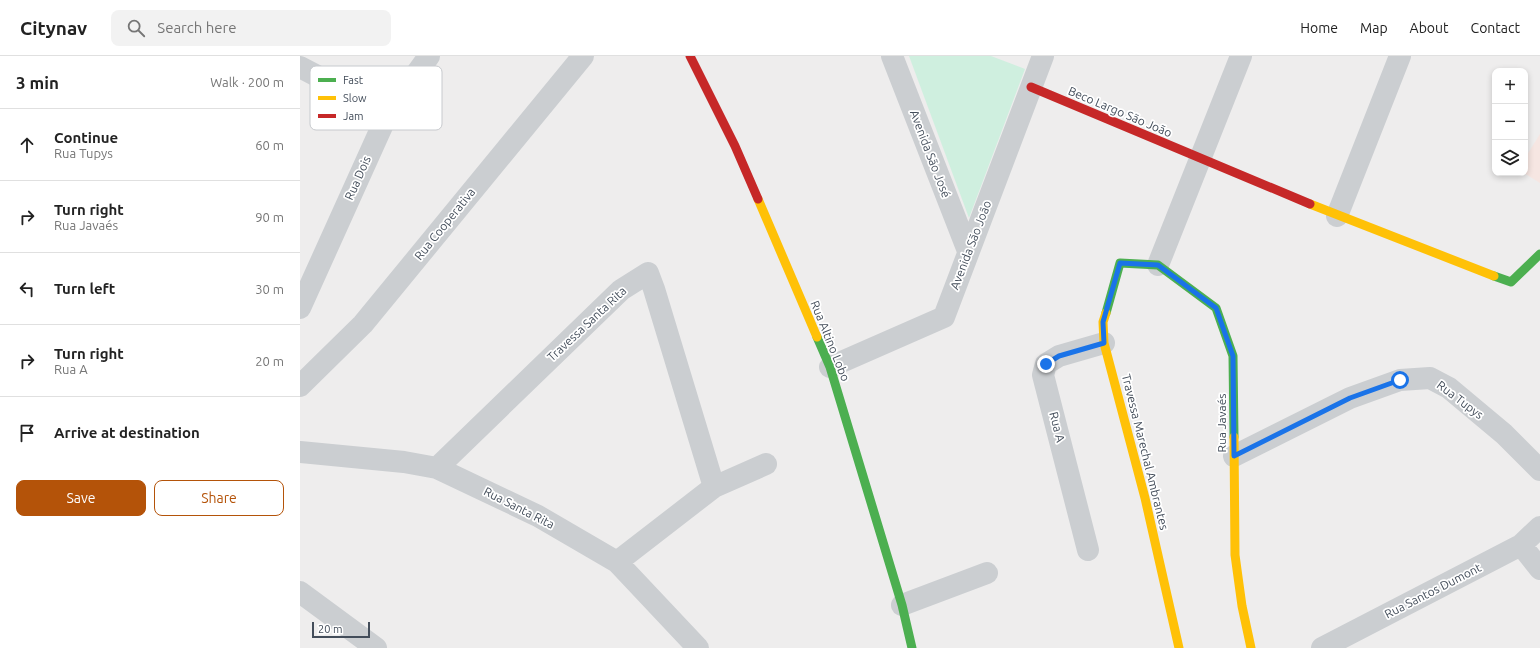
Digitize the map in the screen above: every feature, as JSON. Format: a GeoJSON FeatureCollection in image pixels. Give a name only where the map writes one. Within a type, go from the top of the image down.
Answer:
{"type":"FeatureCollection","features":[{"type":"Feature","properties":{"kind":"street","name":"Rua Dois"},"geometry":{"type":"LineString","coordinates":[[422,66],[429,56]]}},
{"type":"Feature","properties":{"kind":"street","name":"Rua Cooperativa"},"geometry":{"type":"LineString","coordinates":[[300,386],[363,324],[583,56]]}},
{"type":"Feature","properties":{"kind":"street","name":"Rua Altino Lobo"},"geometry":{"type":"LineString","coordinates":[[690,56],[736,146],[830,368],[902,605],[912,648]]}},
{"type":"Feature","properties":{"kind":"street","name":"Avenida São José"},"geometry":{"type":"LineString","coordinates":[[892,56],[968,251]]}},
{"type":"Feature","properties":{"kind":"street"},"geometry":{"type":"LineString","coordinates":[[1158,265],[1241,56]]}},
{"type":"Feature","properties":{"kind":"street"},"geometry":{"type":"LineString","coordinates":[[1337,216],[1400,56]]}},
{"type":"Feature","properties":{"kind":"street","name":"Avenida São João"},"geometry":{"type":"LineString","coordinates":[[830,368],[944,317],[1031,87],[1036,58]]}},
{"type":"Feature","properties":{"kind":"street"},"geometry":{"type":"LineString","coordinates":[[300,67],[310,72]]}},
{"type":"Feature","properties":{"kind":"street","name":"Beco Largo São João"},"geometry":{"type":"LineString","coordinates":[[1031,87],[1337,216],[1511,282],[1540,254]]}},
{"type":"Feature","properties":{"kind":"street","name":"Rua Dois"},"geometry":{"type":"LineString","coordinates":[[300,308],[380,130]]}},
{"type":"Feature","properties":{"kind":"street","name":"Travessa Marechal Ambrantes"},"geometry":{"type":"LineString","coordinates":[[1158,265],[1120,263],[1103,322],[1104,343],[1145,498],[1178,648]]}},
{"type":"Feature","properties":{"kind":"street","name":"Rua Javaés"},"geometry":{"type":"LineString","coordinates":[[1158,265],[1216,308],[1233,356],[1236,555],[1242,606],[1251,648]]}},
{"type":"Feature","properties":{"kind":"street","name":"Travessa Santa Rita"},"geometry":{"type":"LineString","coordinates":[[437,468],[621,290],[648,273],[714,487]]}},
{"type":"Feature","properties":{"kind":"street","name":"Rua A"},"geometry":{"type":"LineString","coordinates":[[1088,550],[1043,375],[1046,364],[1059,356],[1104,343]]}},
{"type":"Feature","properties":{"kind":"street","name":"Rua Tupys"},"geometry":{"type":"LineString","coordinates":[[1234,456],[1350,398],[1400,380],[1430,378],[1449,388],[1504,434],[1540,470]]}},
{"type":"Feature","properties":{"kind":"street","name":"Rua Santa Rita"},"geometry":{"type":"LineString","coordinates":[[300,452],[404,462],[437,468],[538,516],[617,562],[698,648]]}},
{"type":"Feature","properties":{"kind":"street"},"geometry":{"type":"LineString","coordinates":[[617,562],[714,487],[766,464]]}},
{"type":"Feature","properties":{"kind":"street","name":"Rua Santos Dumont"},"geometry":{"type":"LineString","coordinates":[[1322,648],[1521,545],[1540,527]]}},
{"type":"Feature","properties":{"kind":"street"},"geometry":{"type":"LineString","coordinates":[[1521,545],[1540,569]]}},
{"type":"Feature","properties":{"kind":"street"},"geometry":{"type":"LineString","coordinates":[[902,605],[987,573]]}},
{"type":"Feature","properties":{"kind":"street"},"geometry":{"type":"LineString","coordinates":[[300,592],[376,648]]}},
{"type":"Feature","properties":{"kind":"shaded area"},"geometry":{"type":"Polygon","coordinates":[[[1540,134],[1540,183],[1528,176],[1528,153],[1540,134]]]}},
{"type":"Feature","properties":{"kind":"green space"},"geometry":{"type":"Polygon","coordinates":[[[909,56],[991,56],[1025,69],[969,218],[909,56]]]}},
{"type":"Feature","properties":{"kind":"traffic: fast"},"geometry":{"type":"LineString","coordinates":[[1494,276],[1511,282],[1540,254]]}},
{"type":"Feature","properties":{"kind":"traffic: fast"},"geometry":{"type":"LineString","coordinates":[[1106,313],[1120,263],[1158,265],[1216,308],[1233,356],[1234,437]]}},
{"type":"Feature","properties":{"kind":"traffic: fast"},"geometry":{"type":"LineString","coordinates":[[817,337],[830,367],[902,605],[912,648]]}},
{"type":"Feature","properties":{"kind":"traffic: slow"},"geometry":{"type":"LineString","coordinates":[[758,199],[817,337]]}},
{"type":"Feature","properties":{"kind":"traffic: slow"},"geometry":{"type":"LineString","coordinates":[[1310,204],[1494,276]]}},
{"type":"Feature","properties":{"kind":"traffic: slow"},"geometry":{"type":"LineString","coordinates":[[1106,313],[1103,322],[1104,343],[1145,498],[1179,648]]}},
{"type":"Feature","properties":{"kind":"traffic: slow"},"geometry":{"type":"LineString","coordinates":[[1234,437],[1235,555],[1242,606],[1251,648]]}},
{"type":"Feature","properties":{"kind":"traffic: jam"},"geometry":{"type":"LineString","coordinates":[[690,56],[735,146],[758,199]]}},
{"type":"Feature","properties":{"kind":"traffic: jam"},"geometry":{"type":"LineString","coordinates":[[1031,87],[1310,204]]}},
{"type":"Feature","properties":{"kind":"route"},"geometry":{"type":"LineString","coordinates":[[1046,364],[1059,356],[1104,343],[1103,322],[1120,263],[1158,265],[1216,308],[1233,356],[1234,456],[1350,398],[1400,380]]}}]}
